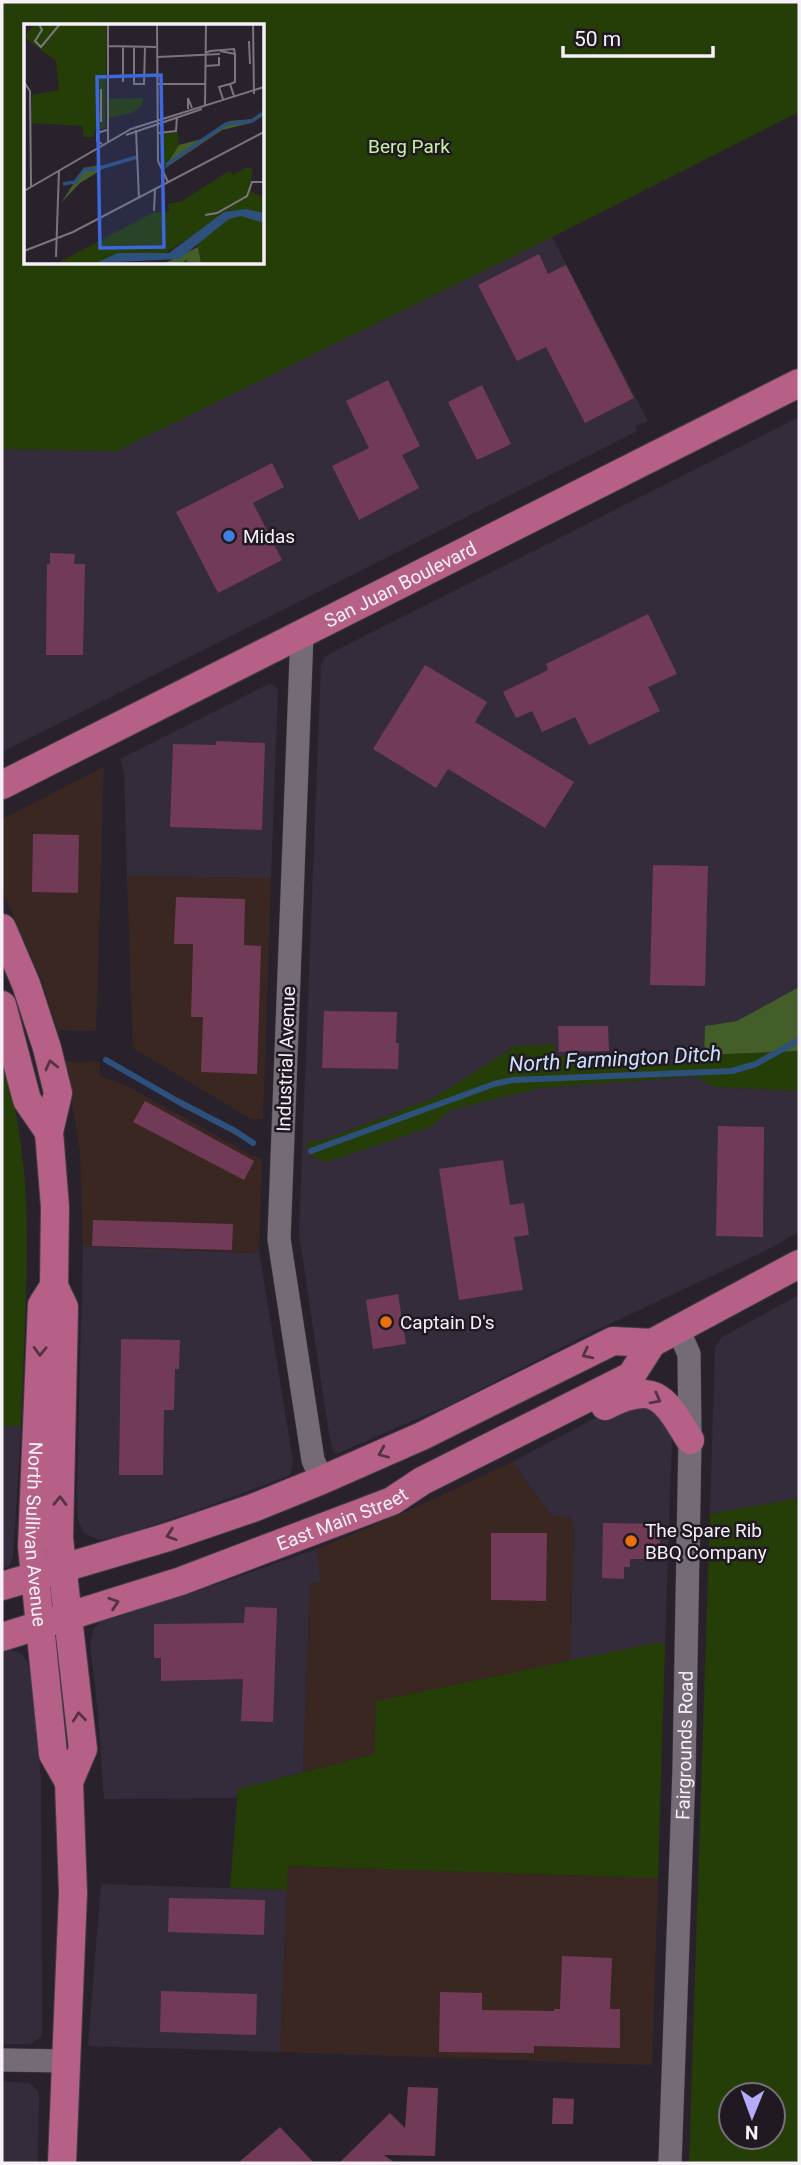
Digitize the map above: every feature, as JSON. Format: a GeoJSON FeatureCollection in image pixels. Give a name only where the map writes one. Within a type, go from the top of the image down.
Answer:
{"type":"FeatureCollection","features":[{"type":"Feature","properties":{"kind":"main road","name":"San Juan Boulevard"},"geometry":{"type":"LineString","coordinates":[[2,785],[799,383]]}},
{"type":"Feature","properties":{"kind":"main road","name":"North Sullivan Avenue"},"geometry":{"type":"LineString","coordinates":[[2,928],[26,984],[47,1048],[58,1093],[49,1132],[55,1207],[54,1286],[64,1307],[59,1538],[83,1749],[69,1782],[73,1893],[62,2163]]}},
{"type":"Feature","properties":{"kind":"main road","name":"North Sullivan Avenue"},"geometry":{"type":"LineString","coordinates":[[2,1005],[27,1100],[49,1132]]}},
{"type":"Feature","properties":{"kind":"main road","name":"East Main Street"},"geometry":{"type":"LineString","coordinates":[[2,1637],[181,1581],[393,1501],[422,1481],[631,1376],[652,1343],[799,1264]]}},
{"type":"Feature","properties":{"kind":"main road","name":"North Sullivan Avenue"},"geometry":{"type":"LineString","coordinates":[[54,1286],[42,1306],[33,1520],[34,1577],[52,1754],[69,1782]]}},
{"type":"Feature","properties":{"kind":"main road"},"geometry":{"type":"LineString","coordinates":[[2,1586],[180,1532],[322,1480],[422,1436],[613,1341],[652,1343]]}},
{"type":"Feature","properties":{"kind":"main road"},"geometry":{"type":"LineString","coordinates":[[393,1501],[432,1493],[633,1394],[653,1395],[660,1399],[671,1409],[690,1440]]}},
{"type":"Feature","properties":{"kind":"main road"},"geometry":{"type":"LineString","coordinates":[[322,1480],[341,1521]]}},
{"type":"Feature","properties":{"kind":"street","name":"Industrial Avenue"},"geometry":{"type":"LineString","coordinates":[[302,633],[279,1239],[313,1460],[322,1480]]}},
{"type":"Feature","properties":{"kind":"street","name":"Fairgrounds Road"},"geometry":{"type":"LineString","coordinates":[[670,2163],[684,1770],[690,1440],[689,1354],[678,1329]]}},
{"type":"Feature","properties":{"kind":"street"},"geometry":{"type":"LineString","coordinates":[[2,2060],[66,2062]]}},
{"type":"Feature","properties":{"kind":"shaded area"},"geometry":{"type":"Polygon","coordinates":[[[552,237],[648,421],[635,427],[637,431],[2,752],[2,449],[117,451],[552,237]]]}},
{"type":"Feature","properties":{"kind":"shaded area"},"geometry":{"type":"Polygon","coordinates":[[[799,417],[799,987],[737,1021],[705,1026],[704,1063],[611,1068],[610,1054],[554,1057],[554,1045],[515,1046],[434,1098],[321,1141],[307,1141],[308,1149],[431,1127],[450,1110],[540,1088],[696,1076],[714,1087],[799,1091],[799,1232],[447,1406],[336,1454],[333,1452],[329,1434],[299,1234],[321,665],[325,657],[333,652],[799,417]]]}},
{"type":"Feature","properties":{"kind":"shaded area"},"geometry":{"type":"Polygon","coordinates":[[[269,684],[278,690],[271,878],[127,876],[124,773],[120,759],[269,684]]]}},
{"type":"Feature","properties":{"kind":"shaded area"},"geometry":{"type":"Polygon","coordinates":[[[104,767],[96,1031],[58,1030],[42,981],[2,890],[2,819],[104,767]]]}},
{"type":"Feature","properties":{"kind":"shaded area"},"geometry":{"type":"Polygon","coordinates":[[[127,876],[271,878],[263,1119],[251,1119],[133,1048],[127,876]]]}},
{"type":"Feature","properties":{"kind":"shaded area"},"geometry":{"type":"Polygon","coordinates":[[[99,1061],[100,1076],[127,1086],[255,1157],[262,1158],[259,1250],[253,1253],[83,1246],[80,1152],[65,1062],[99,1061]]]}},
{"type":"Feature","properties":{"kind":"shaded area"},"geometry":{"type":"Polygon","coordinates":[[[83,1246],[253,1253],[259,1250],[293,1462],[290,1475],[117,1537],[99,1540],[84,1533],[78,1521],[77,1495],[83,1246]]]}},
{"type":"Feature","properties":{"kind":"shaded area"},"geometry":{"type":"Polygon","coordinates":[[[799,1295],[799,1498],[710,1514],[715,1347],[722,1337],[799,1295]]]}},
{"type":"Feature","properties":{"kind":"shaded area"},"geometry":{"type":"Polygon","coordinates":[[[627,1401],[652,1402],[672,1435],[665,1644],[655,1643],[570,1661],[574,1527],[570,1518],[552,1516],[512,1462],[627,1401]]]}},
{"type":"Feature","properties":{"kind":"shaded area"},"geometry":{"type":"Polygon","coordinates":[[[2,1426],[21,1426],[13,1557],[10,1565],[2,1570],[2,1426]]]}},
{"type":"Feature","properties":{"kind":"shaded area"},"geometry":{"type":"Polygon","coordinates":[[[512,1462],[552,1516],[570,1518],[574,1527],[570,1661],[376,1701],[374,1754],[303,1772],[310,1584],[321,1581],[317,1549],[412,1509],[512,1462]]]}},
{"type":"Feature","properties":{"kind":"shaded area"},"geometry":{"type":"Polygon","coordinates":[[[317,1549],[321,1581],[310,1584],[303,1772],[239,1789],[238,1798],[104,1799],[90,1644],[94,1628],[101,1622],[317,1549]]]}},
{"type":"Feature","properties":{"kind":"shaded area"},"geometry":{"type":"Polygon","coordinates":[[[9,1649],[22,1654],[30,1667],[41,1782],[42,2029],[41,2037],[30,2044],[2,2044],[2,1651],[9,1649]]]}},
{"type":"Feature","properties":{"kind":"shaded area"},"geometry":{"type":"Polygon","coordinates":[[[288,1866],[658,1878],[652,2065],[280,2052],[288,1866]]]}},
{"type":"Feature","properties":{"kind":"shaded area"},"geometry":{"type":"Polygon","coordinates":[[[101,1884],[287,1890],[280,2052],[88,2046],[101,1884]]]}},
{"type":"Feature","properties":{"kind":"shaded area"},"geometry":{"type":"Polygon","coordinates":[[[2,2081],[29,2083],[39,2092],[38,2163],[2,2163],[2,2081]]]}},
{"type":"Feature","properties":{"kind":"green space","name":"Berg Park"},"geometry":{"type":"Polygon","coordinates":[[[2,2],[799,2],[799,112],[117,451],[2,449],[2,2]]]}},
{"type":"Feature","properties":{"kind":"green space"},"geometry":{"type":"Polygon","coordinates":[[[799,987],[799,1051],[704,1055],[705,1026],[737,1021],[799,987]]]}},
{"type":"Feature","properties":{"kind":"green space"},"geometry":{"type":"Polygon","coordinates":[[[554,1044],[555,1057],[610,1054],[611,1068],[704,1063],[704,1055],[799,1051],[799,1091],[714,1087],[696,1076],[541,1088],[450,1110],[431,1127],[327,1162],[310,1153],[307,1141],[321,1141],[434,1098],[515,1046],[554,1044]]]}},
{"type":"Feature","properties":{"kind":"green space"},"geometry":{"type":"Polygon","coordinates":[[[2,1047],[18,1124],[26,1201],[21,1426],[2,1426],[2,1047]]]}},
{"type":"Feature","properties":{"kind":"green space"},"geometry":{"type":"Polygon","coordinates":[[[799,1498],[799,2163],[689,2163],[710,1514],[799,1498]]]}},
{"type":"Feature","properties":{"kind":"green space"},"geometry":{"type":"Polygon","coordinates":[[[655,1643],[665,1644],[658,1878],[288,1866],[287,1890],[230,1888],[238,1789],[374,1754],[376,1701],[655,1643]]]}},
{"type":"Feature","properties":{"kind":"building"},"geometry":{"type":"Polygon","coordinates":[[[539,254],[548,274],[566,265],[634,398],[585,423],[546,347],[517,361],[478,285],[539,254]]]}},
{"type":"Feature","properties":{"kind":"building"},"geometry":{"type":"Polygon","coordinates":[[[388,380],[420,446],[402,455],[419,488],[359,520],[332,466],[369,448],[346,401],[388,380]]]}},
{"type":"Feature","properties":{"kind":"building"},"geometry":{"type":"Polygon","coordinates":[[[482,385],[511,444],[477,460],[448,402],[482,385]]]}},
{"type":"Feature","properties":{"kind":"building","name":"Midas"},"geometry":{"type":"Polygon","coordinates":[[[272,463],[284,487],[253,503],[282,560],[218,593],[176,512],[272,463]]]}},
{"type":"Feature","properties":{"kind":"building"},"geometry":{"type":"Polygon","coordinates":[[[50,553],[75,554],[74,564],[85,564],[83,655],[46,655],[47,564],[50,564],[50,553]]]}},
{"type":"Feature","properties":{"kind":"building"},"geometry":{"type":"Polygon","coordinates":[[[648,614],[677,674],[648,687],[660,711],[589,745],[575,717],[542,732],[532,711],[516,718],[503,692],[548,670],[546,664],[648,614]]]}},
{"type":"Feature","properties":{"kind":"building"},"geometry":{"type":"Polygon","coordinates":[[[425,665],[487,702],[475,722],[574,782],[545,828],[448,769],[436,788],[373,749],[425,665]]]}},
{"type":"Feature","properties":{"kind":"building"},"geometry":{"type":"Polygon","coordinates":[[[216,741],[265,743],[262,830],[170,827],[173,744],[216,745],[216,741]]]}},
{"type":"Feature","properties":{"kind":"building"},"geometry":{"type":"Polygon","coordinates":[[[33,834],[79,835],[78,893],[32,892],[33,834]]]}},
{"type":"Feature","properties":{"kind":"building"},"geometry":{"type":"Polygon","coordinates":[[[653,865],[708,866],[705,986],[650,985],[653,865]]]}},
{"type":"Feature","properties":{"kind":"building"},"geometry":{"type":"Polygon","coordinates":[[[176,897],[245,899],[244,945],[261,946],[257,1074],[201,1072],[203,1017],[191,1017],[193,944],[174,944],[176,897]]]}},
{"type":"Feature","properties":{"kind":"building"},"geometry":{"type":"Polygon","coordinates":[[[324,1011],[397,1012],[398,1069],[322,1068],[324,1011]]]}},
{"type":"Feature","properties":{"kind":"building"},"geometry":{"type":"Polygon","coordinates":[[[558,1026],[608,1026],[609,1051],[559,1052],[558,1026]]]}},
{"type":"Feature","properties":{"kind":"building"},"geometry":{"type":"Polygon","coordinates":[[[145,1101],[254,1161],[244,1180],[133,1122],[145,1101]]]}},
{"type":"Feature","properties":{"kind":"building"},"geometry":{"type":"Polygon","coordinates":[[[718,1126],[764,1127],[763,1237],[716,1236],[718,1126]]]}},
{"type":"Feature","properties":{"kind":"building"},"geometry":{"type":"Polygon","coordinates":[[[503,1160],[510,1205],[524,1203],[529,1235],[514,1237],[523,1290],[459,1300],[439,1169],[503,1160]]]}},
{"type":"Feature","properties":{"kind":"building"},"geometry":{"type":"Polygon","coordinates":[[[93,1220],[233,1224],[232,1250],[92,1246],[93,1220]]]}},
{"type":"Feature","properties":{"kind":"building","name":"Captain D's"},"geometry":{"type":"Polygon","coordinates":[[[398,1294],[406,1344],[373,1349],[366,1300],[398,1294]]]}},
{"type":"Feature","properties":{"kind":"building"},"geometry":{"type":"Polygon","coordinates":[[[121,1339],[180,1340],[179,1369],[175,1369],[174,1410],[164,1410],[163,1475],[119,1475],[121,1339]]]}},
{"type":"Feature","properties":{"kind":"building","name":"The Spare Rib BBQ Company"},"geometry":{"type":"Polygon","coordinates":[[[603,1523],[660,1524],[660,1559],[630,1559],[630,1567],[624,1567],[624,1579],[602,1578],[603,1523]]]}},
{"type":"Feature","properties":{"kind":"building"},"geometry":{"type":"Polygon","coordinates":[[[491,1533],[547,1533],[546,1601],[491,1600],[491,1533]]]}},
{"type":"Feature","properties":{"kind":"building"},"geometry":{"type":"Polygon","coordinates":[[[245,1607],[277,1608],[273,1722],[241,1721],[243,1679],[161,1681],[161,1658],[154,1658],[154,1624],[244,1623],[245,1607]]]}},
{"type":"Feature","properties":{"kind":"building"},"geometry":{"type":"Polygon","coordinates":[[[169,1898],[265,1900],[264,1935],[168,1932],[169,1898]]]}},
{"type":"Feature","properties":{"kind":"building"},"geometry":{"type":"Polygon","coordinates":[[[562,1956],[612,1958],[610,2009],[620,2009],[620,2048],[534,2046],[534,2053],[439,2052],[440,1992],[482,1993],[482,2010],[554,2011],[560,2009],[562,1956]]]}},
{"type":"Feature","properties":{"kind":"building"},"geometry":{"type":"Polygon","coordinates":[[[161,1991],[257,1994],[256,2035],[160,2032],[161,1991]]]}},
{"type":"Feature","properties":{"kind":"building"},"geometry":{"type":"Polygon","coordinates":[[[408,2087],[438,2088],[435,2156],[384,2155],[395,2163],[339,2163],[390,2113],[405,2128],[408,2087]]]}},
{"type":"Feature","properties":{"kind":"building"},"geometry":{"type":"Polygon","coordinates":[[[553,2098],[574,2099],[573,2124],[552,2124],[553,2098]]]}},
{"type":"Feature","properties":{"kind":"building"},"geometry":{"type":"Polygon","coordinates":[[[280,2127],[314,2163],[238,2163],[280,2127]]]}},
{"type":"Feature","properties":{"kind":"waterway","name":"North Farmington Ditch"},"geometry":{"type":"LineString","coordinates":[[311,1151],[494,1084],[513,1080],[732,1071],[756,1064],[799,1040]]}},
{"type":"Feature","properties":{"kind":"waterway","name":"North Farmington Ditch"},"geometry":{"type":"LineString","coordinates":[[106,1060],[253,1143]]}},
{"type":"Feature","properties":{"kind":"place","name":"Midas"},"geometry":{"type":"Point","coordinates":[229,536]}},
{"type":"Feature","properties":{"kind":"place","name":"Captain D's"},"geometry":{"type":"Point","coordinates":[386,1322]}},
{"type":"Feature","properties":{"kind":"place","name":"The Spare Rib BBQ Company"},"geometry":{"type":"Point","coordinates":[631,1541]}}]}
